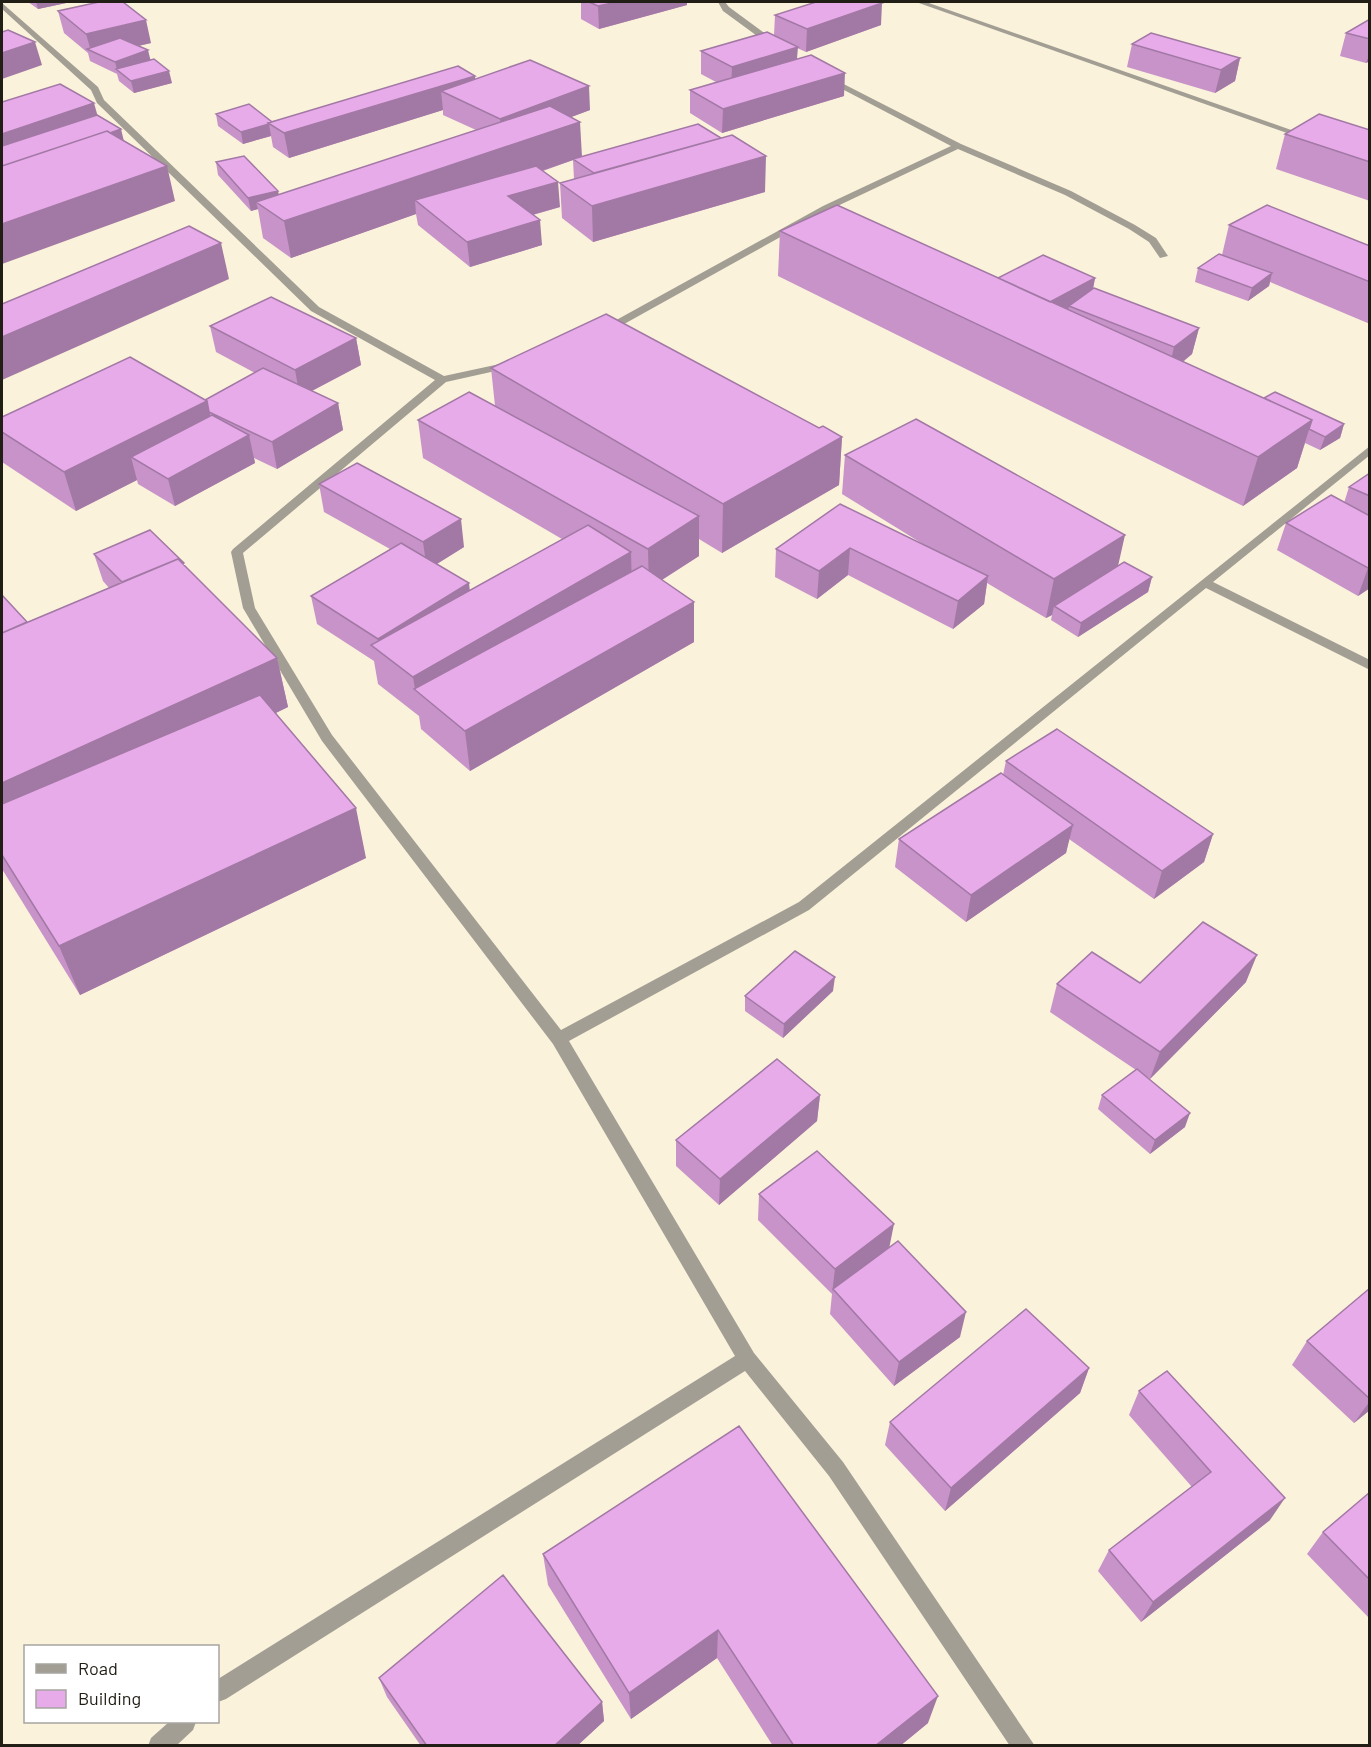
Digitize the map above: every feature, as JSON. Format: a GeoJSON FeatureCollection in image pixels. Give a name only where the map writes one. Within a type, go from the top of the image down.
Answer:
{"type":"FeatureCollection","features":[{"type":"Feature","properties":{"kind":"street"},"geometry":{"type":"LineString","coordinates":[[721,2],[726,9],[782,49]]}},
{"type":"Feature","properties":{"kind":"street"},"geometry":{"type":"LineString","coordinates":[[921,2],[1313,140]]}},
{"type":"Feature","properties":{"kind":"street"},"geometry":{"type":"LineString","coordinates":[[2,5],[95,88],[100,101],[315,309],[442,380]]}},
{"type":"Feature","properties":{"kind":"street"},"geometry":{"type":"LineString","coordinates":[[817,71],[958,146],[1068,194],[1132,227],[1153,240],[1163,256]]}},
{"type":"Feature","properties":{"kind":"street"},"geometry":{"type":"LineString","coordinates":[[595,336],[826,208],[958,146]]}},
{"type":"Feature","properties":{"kind":"street"},"geometry":{"type":"LineString","coordinates":[[520,363],[442,380],[237,552],[249,608],[327,738],[558,1039],[747,1359],[836,1469],[1024,1746]]}},
{"type":"Feature","properties":{"kind":"street"},"geometry":{"type":"LineString","coordinates":[[558,1039],[804,906],[1370,449]]}},
{"type":"Feature","properties":{"kind":"street"},"geometry":{"type":"LineString","coordinates":[[1204,582],[1370,666]]}},
{"type":"Feature","properties":{"kind":"street"},"geometry":{"type":"LineString","coordinates":[[219,1690],[747,1359]]}},
{"type":"Feature","properties":{"kind":"street"},"geometry":{"type":"LineString","coordinates":[[159,1746],[183,1723]]}},
{"type":"Feature","properties":{"kind":"building"},"geometry":{"type":"Polygon","coordinates":[[[99,2],[123,2],[146,20],[86,34],[58,11],[99,2]]]}},
{"type":"Feature","properties":{"kind":"building"},"geometry":{"type":"Polygon","coordinates":[[[589,2],[617,2],[598,6],[589,2]]]}},
{"type":"Feature","properties":{"kind":"building"},"geometry":{"type":"Polygon","coordinates":[[[816,2],[882,3],[807,29],[775,15],[816,2]]]}},
{"type":"Feature","properties":{"kind":"building"},"geometry":{"type":"Polygon","coordinates":[[[1370,19],[1370,39],[1346,33],[1370,19]]]}},
{"type":"Feature","properties":{"kind":"building"},"geometry":{"type":"Polygon","coordinates":[[[8,30],[35,42],[2,53],[2,32],[8,30]]]}},
{"type":"Feature","properties":{"kind":"building"},"geometry":{"type":"Polygon","coordinates":[[[767,32],[798,47],[732,67],[701,51],[767,32]]]}},
{"type":"Feature","properties":{"kind":"building"},"geometry":{"type":"Polygon","coordinates":[[[1151,33],[1240,58],[1221,70],[1132,44],[1151,33]]]}},
{"type":"Feature","properties":{"kind":"building"},"geometry":{"type":"Polygon","coordinates":[[[120,38],[148,50],[115,62],[87,49],[120,38]]]}},
{"type":"Feature","properties":{"kind":"building"},"geometry":{"type":"Polygon","coordinates":[[[811,55],[845,73],[723,109],[690,90],[811,55]]]}},
{"type":"Feature","properties":{"kind":"building"},"geometry":{"type":"Polygon","coordinates":[[[154,59],[169,71],[131,81],[116,69],[154,59]]]}},
{"type":"Feature","properties":{"kind":"building"},"geometry":{"type":"Polygon","coordinates":[[[530,60],[589,86],[500,119],[441,91],[530,60]]]}},
{"type":"Feature","properties":{"kind":"building"},"geometry":{"type":"Polygon","coordinates":[[[458,66],[475,76],[284,133],[268,123],[458,66]]]}},
{"type":"Feature","properties":{"kind":"building"},"geometry":{"type":"Polygon","coordinates":[[[60,84],[94,103],[2,134],[2,102],[60,84]]]}},
{"type":"Feature","properties":{"kind":"building"},"geometry":{"type":"Polygon","coordinates":[[[249,104],[272,122],[241,132],[216,114],[249,104]]]}},
{"type":"Feature","properties":{"kind":"building"},"geometry":{"type":"Polygon","coordinates":[[[550,106],[580,122],[284,221],[256,202],[550,106]]]}},
{"type":"Feature","properties":{"kind":"building"},"geometry":{"type":"Polygon","coordinates":[[[1319,114],[1370,130],[1370,162],[1285,134],[1319,114]]]}},
{"type":"Feature","properties":{"kind":"building"},"geometry":{"type":"Polygon","coordinates":[[[97,115],[121,129],[110,133],[107,131],[2,166],[2,146],[97,115]]]}},
{"type":"Feature","properties":{"kind":"building"},"geometry":{"type":"Polygon","coordinates":[[[698,124],[721,138],[594,173],[573,159],[698,124]]]}},
{"type":"Feature","properties":{"kind":"building"},"geometry":{"type":"Polygon","coordinates":[[[107,131],[167,166],[2,224],[2,166],[107,131]]]}},
{"type":"Feature","properties":{"kind":"building"},"geometry":{"type":"Polygon","coordinates":[[[732,135],[766,156],[592,206],[560,183],[732,135]]]}},
{"type":"Feature","properties":{"kind":"building"},"geometry":{"type":"Polygon","coordinates":[[[244,156],[278,191],[248,198],[216,162],[244,156]]]}},
{"type":"Feature","properties":{"kind":"building"},"geometry":{"type":"Polygon","coordinates":[[[536,166],[558,182],[508,196],[540,220],[467,242],[415,200],[536,166]]]}},
{"type":"Feature","properties":{"kind":"building"},"geometry":{"type":"Polygon","coordinates":[[[837,205],[1312,420],[1258,457],[780,231],[837,205]]]}},
{"type":"Feature","properties":{"kind":"building"},"geometry":{"type":"Polygon","coordinates":[[[1267,205],[1370,246],[1370,282],[1229,225],[1267,205]]]}},
{"type":"Feature","properties":{"kind":"building"},"geometry":{"type":"Polygon","coordinates":[[[189,226],[221,243],[2,337],[2,304],[189,226]]]}},
{"type":"Feature","properties":{"kind":"building"},"geometry":{"type":"Polygon","coordinates":[[[1219,254],[1272,273],[1252,288],[1198,268],[1219,254]]]}},
{"type":"Feature","properties":{"kind":"building"},"geometry":{"type":"Polygon","coordinates":[[[1043,255],[1095,278],[1050,302],[998,278],[1043,255]]]}},
{"type":"Feature","properties":{"kind":"building"},"geometry":{"type":"Polygon","coordinates":[[[1094,288],[1199,328],[1174,347],[1069,306],[1094,288]]]}},
{"type":"Feature","properties":{"kind":"building"},"geometry":{"type":"Polygon","coordinates":[[[271,297],[356,338],[295,370],[210,326],[271,297]]]}},
{"type":"Feature","properties":{"kind":"building"},"geometry":{"type":"Polygon","coordinates":[[[606,314],[819,428],[823,426],[842,437],[723,504],[491,368],[606,314]]]}},
{"type":"Feature","properties":{"kind":"building"},"geometry":{"type":"Polygon","coordinates":[[[130,357],[207,401],[64,472],[2,432],[2,417],[130,357]]]}},
{"type":"Feature","properties":{"kind":"building"},"geometry":{"type":"Polygon","coordinates":[[[263,368],[338,403],[272,442],[209,412],[205,400],[263,368]]]}},
{"type":"Feature","properties":{"kind":"building"},"geometry":{"type":"Polygon","coordinates":[[[469,392],[699,516],[648,549],[418,420],[469,392]]]}},
{"type":"Feature","properties":{"kind":"building"},"geometry":{"type":"Polygon","coordinates":[[[1275,392],[1344,424],[1325,437],[1309,429],[1312,420],[1264,398],[1275,392]]]}},
{"type":"Feature","properties":{"kind":"building"},"geometry":{"type":"Polygon","coordinates":[[[212,415],[249,435],[168,479],[131,457],[212,415]]]}},
{"type":"Feature","properties":{"kind":"building"},"geometry":{"type":"Polygon","coordinates":[[[916,419],[1125,535],[1054,579],[845,455],[916,419]]]}},
{"type":"Feature","properties":{"kind":"building"},"geometry":{"type":"Polygon","coordinates":[[[357,463],[461,519],[423,542],[319,484],[357,463]]]}},
{"type":"Feature","properties":{"kind":"building"},"geometry":{"type":"Polygon","coordinates":[[[1370,473],[1370,496],[1349,487],[1370,473]]]}},
{"type":"Feature","properties":{"kind":"building"},"geometry":{"type":"Polygon","coordinates":[[[1331,495],[1370,516],[1370,567],[1368,568],[1286,523],[1331,495]]]}},
{"type":"Feature","properties":{"kind":"building"},"geometry":{"type":"Polygon","coordinates":[[[840,504],[988,576],[958,601],[850,548],[819,571],[776,549],[840,504]]]}},
{"type":"Feature","properties":{"kind":"building"},"geometry":{"type":"Polygon","coordinates":[[[588,525],[631,552],[413,677],[371,645],[588,525]]]}},
{"type":"Feature","properties":{"kind":"building"},"geometry":{"type":"Polygon","coordinates":[[[150,530],[183,564],[178,559],[122,582],[94,554],[150,530]]]}},
{"type":"Feature","properties":{"kind":"building"},"geometry":{"type":"Polygon","coordinates":[[[401,543],[469,583],[378,639],[311,596],[401,543]]]}},
{"type":"Feature","properties":{"kind":"building"},"geometry":{"type":"Polygon","coordinates":[[[178,559],[277,658],[2,783],[2,633],[178,559]]]}},
{"type":"Feature","properties":{"kind":"building"},"geometry":{"type":"Polygon","coordinates":[[[1124,562],[1152,577],[1081,623],[1054,606],[1124,562]]]}},
{"type":"Feature","properties":{"kind":"building"},"geometry":{"type":"Polygon","coordinates":[[[642,566],[694,602],[465,731],[414,689],[642,566]]]}},
{"type":"Feature","properties":{"kind":"building"},"geometry":{"type":"Polygon","coordinates":[[[2,595],[27,622],[2,633],[2,595]]]}},
{"type":"Feature","properties":{"kind":"building"},"geometry":{"type":"Polygon","coordinates":[[[260,695],[356,808],[59,946],[2,855],[2,804],[260,695]]]}},
{"type":"Feature","properties":{"kind":"building"},"geometry":{"type":"Polygon","coordinates":[[[1057,729],[1213,834],[1162,871],[1006,761],[1057,729]]]}},
{"type":"Feature","properties":{"kind":"building"},"geometry":{"type":"Polygon","coordinates":[[[1001,773],[1073,825],[971,895],[899,839],[1001,773]]]}},
{"type":"Feature","properties":{"kind":"building"},"geometry":{"type":"Polygon","coordinates":[[[1203,922],[1257,955],[1160,1052],[1057,984],[1092,952],[1140,983],[1203,922]]]}},
{"type":"Feature","properties":{"kind":"building"},"geometry":{"type":"Polygon","coordinates":[[[795,951],[835,977],[784,1024],[745,996],[795,951]]]}},
{"type":"Feature","properties":{"kind":"building"},"geometry":{"type":"Polygon","coordinates":[[[777,1059],[820,1095],[720,1179],[676,1140],[777,1059]]]}},
{"type":"Feature","properties":{"kind":"building"},"geometry":{"type":"Polygon","coordinates":[[[1137,1069],[1190,1113],[1155,1140],[1102,1095],[1137,1069]]]}},
{"type":"Feature","properties":{"kind":"building"},"geometry":{"type":"Polygon","coordinates":[[[817,1151],[894,1224],[835,1269],[759,1194],[817,1151]]]}},
{"type":"Feature","properties":{"kind":"building"},"geometry":{"type":"Polygon","coordinates":[[[898,1241],[966,1312],[899,1362],[833,1289],[898,1241]]]}},
{"type":"Feature","properties":{"kind":"building"},"geometry":{"type":"Polygon","coordinates":[[[1370,1288],[1370,1399],[1307,1341],[1370,1288]]]}},
{"type":"Feature","properties":{"kind":"building"},"geometry":{"type":"Polygon","coordinates":[[[1026,1309],[1089,1368],[951,1488],[890,1422],[1026,1309]]]}},
{"type":"Feature","properties":{"kind":"building"},"geometry":{"type":"Polygon","coordinates":[[[1167,1371],[1285,1498],[1153,1602],[1109,1550],[1211,1472],[1139,1391],[1167,1371]]]}},
{"type":"Feature","properties":{"kind":"building"},"geometry":{"type":"Polygon","coordinates":[[[739,1426],[938,1696],[875,1746],[794,1746],[718,1630],[629,1693],[543,1554],[739,1426]]]}},
{"type":"Feature","properties":{"kind":"building"},"geometry":{"type":"Polygon","coordinates":[[[1370,1492],[1370,1580],[1323,1532],[1370,1492]]]}},
{"type":"Feature","properties":{"kind":"building"},"geometry":{"type":"Polygon","coordinates":[[[503,1575],[602,1702],[554,1746],[427,1746],[379,1678],[503,1575]]]}}]}
